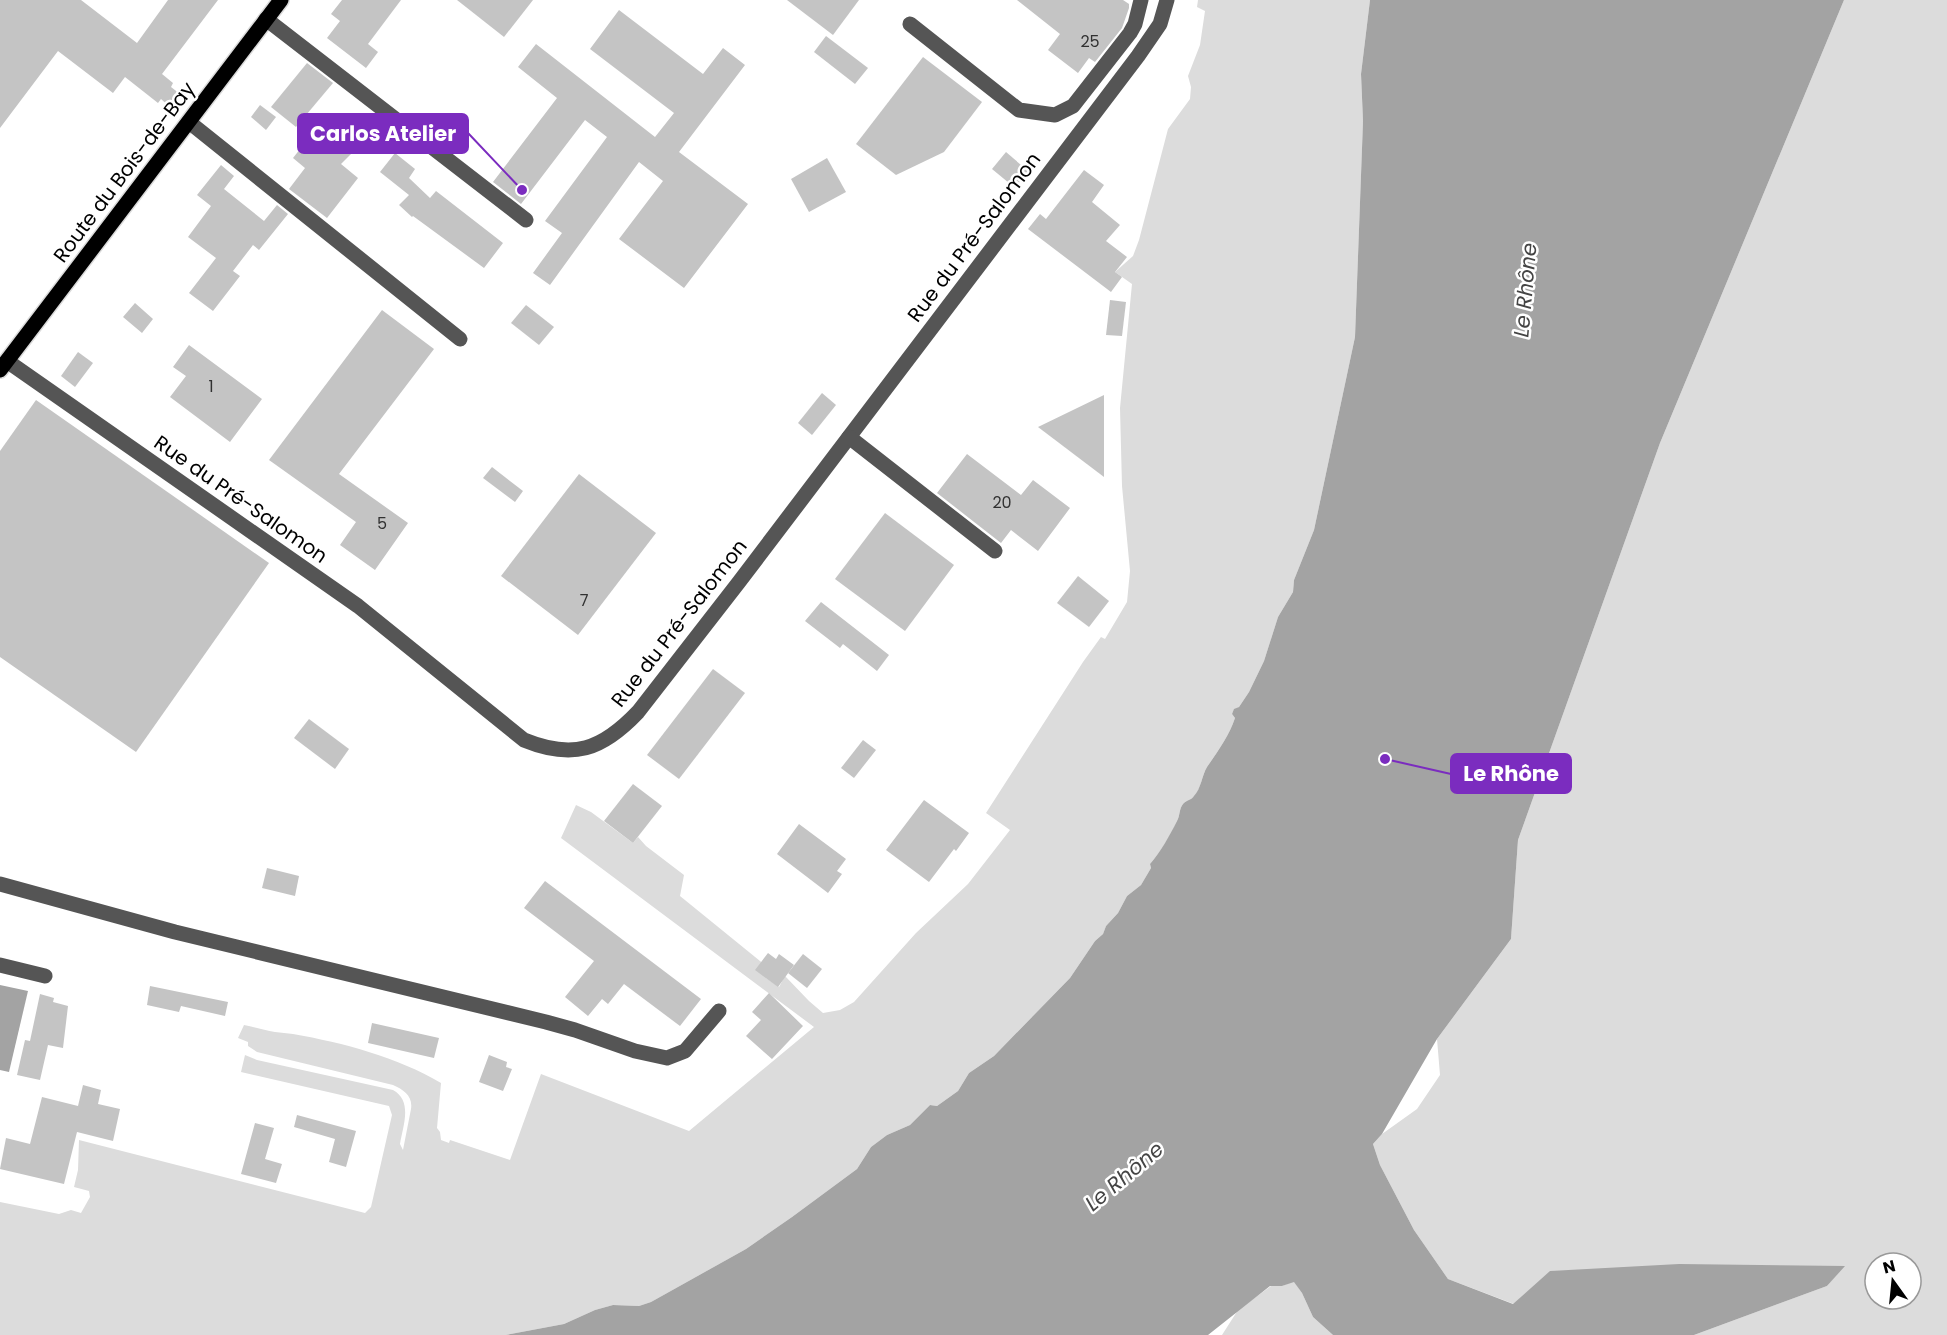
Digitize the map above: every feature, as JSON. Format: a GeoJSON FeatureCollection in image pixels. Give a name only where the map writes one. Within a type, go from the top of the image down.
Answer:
{"type":"FeatureCollection","features":[{"type":"Feature","properties":{"kind":"main road","name":"Route du Bois-de-Bay"},"geometry":{"type":"LineString","coordinates":[[4,365],[281,0]]}},
{"type":"Feature","properties":{"kind":"street"},"geometry":{"type":"LineString","coordinates":[[910,24],[1018,110],[1055,115],[1073,106],[1130,33],[1135,24],[1141,0]]}},
{"type":"Feature","properties":{"kind":"street","name":"Rue du Pré-Salomon"},"geometry":{"type":"LineString","coordinates":[[4,365],[358,606],[524,740],[557,751],[592,746],[604,741],[625,725],[739,582],[1138,56],[1160,24],[1167,0]]}},
{"type":"Feature","properties":{"kind":"street"},"geometry":{"type":"LineString","coordinates":[[266,19],[526,220]]}},
{"type":"Feature","properties":{"kind":"street"},"geometry":{"type":"LineString","coordinates":[[189,122],[460,339]]}},
{"type":"Feature","properties":{"kind":"street"},"geometry":{"type":"LineString","coordinates":[[849,437],[995,551]]}},
{"type":"Feature","properties":{"kind":"street"},"geometry":{"type":"LineString","coordinates":[[0,884],[175,932],[556,1024],[635,1052],[659,1057],[675,1056],[685,1051],[719,1011]]}},
{"type":"Feature","properties":{"kind":"street"},"geometry":{"type":"LineString","coordinates":[[0,965],[45,976]]}},
{"type":"Feature","properties":{"kind":"shaded area"},"geometry":{"type":"Polygon","coordinates":[[[1198,0],[1370,0],[1361,74],[1363,121],[1355,337],[1314,530],[1294,580],[1293,592],[1278,617],[1264,661],[1249,692],[1239,707],[1234,710],[1233,725],[1205,770],[1197,793],[1182,806],[1172,832],[1150,864],[1151,868],[1141,885],[1127,896],[1118,913],[1106,926],[1103,934],[1095,941],[1070,978],[994,1056],[969,1073],[958,1091],[937,1106],[930,1105],[910,1125],[887,1135],[871,1147],[857,1169],[746,1249],[651,1302],[639,1306],[613,1305],[595,1310],[564,1324],[506,1335],[0,1335],[0,1202],[59,1214],[71,1210],[81,1213],[90,1197],[89,1191],[74,1187],[78,1170],[79,1140],[365,1213],[371,1207],[392,1115],[389,1106],[241,1072],[245,1055],[257,1060],[393,1090],[399,1095],[405,1107],[400,1144],[403,1150],[411,1109],[409,1097],[393,1085],[257,1052],[248,1046],[248,1042],[238,1038],[244,1025],[351,1047],[388,1058],[424,1074],[441,1083],[437,1128],[441,1140],[449,1143],[450,1140],[510,1160],[541,1074],[689,1131],[814,1027],[561,838],[576,805],[591,812],[633,843],[638,837],[646,846],[684,875],[680,896],[770,969],[766,978],[779,987],[785,976],[823,1013],[840,1010],[854,1002],[916,933],[968,884],[1010,830],[986,813],[1083,662],[1101,637],[1105,639],[1127,602],[1130,571],[1122,486],[1120,408],[1132,284],[1115,272],[1133,256],[1168,129],[1190,99],[1191,87],[1188,76],[1200,45],[1205,11],[1197,7],[1198,0]]]}},
{"type":"Feature","properties":{"kind":"shaded area"},"geometry":{"type":"Polygon","coordinates":[[[1844,0],[1947,0],[1947,1335],[1694,1335],[1827,1286],[1844,1266],[1551,1271],[1514,1304],[1448,1279],[1414,1230],[1380,1165],[1373,1144],[1382,1134],[1417,1109],[1440,1075],[1437,1039],[1511,939],[1518,840],[1660,443],[1844,0]]]}},
{"type":"Feature","properties":{"kind":"shaded area"},"geometry":{"type":"Polygon","coordinates":[[[1294,1281],[1313,1317],[1333,1335],[1222,1335],[1238,1310],[1271,1286],[1282,1286],[1294,1281]]]}},
{"type":"Feature","properties":{"kind":"water"},"geometry":{"type":"Polygon","coordinates":[[[1370,0],[1844,0],[1660,443],[1518,840],[1511,939],[1437,1039],[1382,1134],[1373,1144],[1380,1165],[1414,1230],[1448,1279],[1513,1304],[1550,1271],[1679,1264],[1845,1266],[1827,1286],[1694,1335],[1333,1335],[1313,1317],[1294,1282],[1282,1286],[1270,1286],[1208,1335],[506,1335],[564,1324],[595,1310],[613,1305],[639,1306],[651,1302],[746,1249],[792,1217],[857,1169],[871,1147],[887,1135],[910,1125],[930,1105],[937,1106],[958,1091],[969,1073],[994,1056],[1070,978],[1095,941],[1103,934],[1106,926],[1118,913],[1127,896],[1141,885],[1151,868],[1150,864],[1178,819],[1182,806],[1196,793],[1207,767],[1226,737],[1235,718],[1232,714],[1234,709],[1239,707],[1249,692],[1264,661],[1278,617],[1293,592],[1294,580],[1314,530],[1355,337],[1363,121],[1361,74],[1370,0]]]}},
{"type":"Feature","properties":{"kind":"water"},"geometry":{"type":"Polygon","coordinates":[[[0,985],[28,991],[9,1072],[0,1070],[0,985]]]}},
{"type":"Feature","properties":{"kind":"building"},"geometry":{"type":"Polygon","coordinates":[[[0,0],[81,0],[137,43],[168,0],[218,0],[162,74],[173,83],[171,87],[180,94],[170,107],[161,99],[158,103],[125,77],[113,93],[58,51],[0,128],[0,0]]]}},
{"type":"Feature","properties":{"kind":"building"},"geometry":{"type":"Polygon","coordinates":[[[342,0],[401,0],[368,44],[378,52],[366,68],[327,38],[340,21],[331,14],[342,0]]]}},
{"type":"Feature","properties":{"kind":"building"},"geometry":{"type":"Polygon","coordinates":[[[457,0],[533,0],[504,37],[457,0]]]}},
{"type":"Feature","properties":{"kind":"building"},"geometry":{"type":"Polygon","coordinates":[[[787,0],[859,0],[833,35],[787,0]]]}},
{"type":"Feature","properties":{"kind":"building"},"geometry":{"type":"Polygon","coordinates":[[[1017,0],[1123,0],[1129,4],[1129,8],[1122,28],[1095,62],[1089,58],[1078,73],[1048,50],[1060,34],[1017,0]]]}},
{"type":"Feature","properties":{"kind":"building"},"geometry":{"type":"Polygon","coordinates":[[[619,10],[703,74],[723,48],[745,65],[679,152],[748,204],[684,288],[619,239],[663,181],[639,162],[550,285],[533,273],[562,233],[545,221],[607,137],[585,120],[521,204],[493,182],[557,98],[518,67],[536,44],[655,137],[674,113],[590,49],[619,10]]]}},
{"type":"Feature","properties":{"kind":"building"},"geometry":{"type":"Polygon","coordinates":[[[826,36],[868,68],[855,84],[814,52],[826,36]]]}},
{"type":"Feature","properties":{"kind":"building"},"geometry":{"type":"Polygon","coordinates":[[[923,57],[982,102],[944,152],[896,175],[856,144],[923,57]]]}},
{"type":"Feature","properties":{"kind":"building"},"geometry":{"type":"Polygon","coordinates":[[[307,63],[333,83],[296,127],[271,107],[307,63]]]}},
{"type":"Feature","properties":{"kind":"building"},"geometry":{"type":"Polygon","coordinates":[[[260,105],[276,117],[266,130],[251,117],[260,105]]]}},
{"type":"Feature","properties":{"kind":"building"},"geometry":{"type":"Polygon","coordinates":[[[350,115],[370,135],[341,164],[358,178],[327,218],[289,189],[305,168],[293,158],[308,139],[319,147],[350,115]]]}},
{"type":"Feature","properties":{"kind":"building"},"geometry":{"type":"Polygon","coordinates":[[[1006,152],[1028,171],[1015,188],[992,169],[1006,152]]]}},
{"type":"Feature","properties":{"kind":"building"},"geometry":{"type":"Polygon","coordinates":[[[395,153],[415,169],[409,178],[430,198],[436,191],[503,243],[484,268],[412,217],[399,205],[409,195],[380,172],[395,153]]]}},
{"type":"Feature","properties":{"kind":"building"},"geometry":{"type":"Polygon","coordinates":[[[827,158],[846,192],[809,212],[791,179],[827,158]]]}},
{"type":"Feature","properties":{"kind":"building"},"geometry":{"type":"Polygon","coordinates":[[[221,165],[234,176],[224,189],[264,221],[277,205],[288,214],[259,250],[253,245],[233,271],[240,276],[213,311],[189,293],[216,258],[188,237],[211,206],[197,195],[221,165]]]}},
{"type":"Feature","properties":{"kind":"building"},"geometry":{"type":"Polygon","coordinates":[[[1084,170],[1104,185],[1092,202],[1120,225],[1106,241],[1127,257],[1115,272],[1122,277],[1111,292],[1028,229],[1040,214],[1046,219],[1084,170]]]}},
{"type":"Feature","properties":{"kind":"building"},"geometry":{"type":"Polygon","coordinates":[[[1110,300],[1126,302],[1122,336],[1106,335],[1110,300]]]}},
{"type":"Feature","properties":{"kind":"building"},"geometry":{"type":"Polygon","coordinates":[[[135,303],[153,319],[142,333],[123,317],[135,303]]]}},
{"type":"Feature","properties":{"kind":"building"},"geometry":{"type":"Polygon","coordinates":[[[526,305],[554,327],[539,345],[511,323],[526,305]]]}},
{"type":"Feature","properties":{"kind":"building"},"geometry":{"type":"Polygon","coordinates":[[[382,310],[434,349],[339,474],[408,523],[375,570],[340,545],[356,522],[269,460],[382,310]]]}},
{"type":"Feature","properties":{"kind":"building"},"geometry":{"type":"Polygon","coordinates":[[[189,345],[262,399],[230,442],[170,397],[186,376],[173,367],[189,345]]]}},
{"type":"Feature","properties":{"kind":"building"},"geometry":{"type":"Polygon","coordinates":[[[78,352],[93,363],[75,387],[61,376],[78,352]]]}},
{"type":"Feature","properties":{"kind":"building"},"geometry":{"type":"Polygon","coordinates":[[[822,393],[836,405],[812,435],[798,423],[822,393]]]}},
{"type":"Feature","properties":{"kind":"building"},"geometry":{"type":"Polygon","coordinates":[[[1104,395],[1104,477],[1038,427],[1104,395]]]}},
{"type":"Feature","properties":{"kind":"building"},"geometry":{"type":"Polygon","coordinates":[[[36,400],[269,563],[136,752],[0,657],[0,451],[36,400]]]}},
{"type":"Feature","properties":{"kind":"building"},"geometry":{"type":"Polygon","coordinates":[[[967,454],[1021,495],[1033,480],[1070,508],[1038,551],[1011,530],[1001,543],[937,493],[967,454]]]}},
{"type":"Feature","properties":{"kind":"building"},"geometry":{"type":"Polygon","coordinates":[[[492,467],[523,491],[515,502],[483,478],[492,467]]]}},
{"type":"Feature","properties":{"kind":"building"},"geometry":{"type":"Polygon","coordinates":[[[579,474],[656,533],[578,635],[501,576],[579,474]]]}},
{"type":"Feature","properties":{"kind":"building"},"geometry":{"type":"Polygon","coordinates":[[[885,513],[954,565],[905,631],[835,579],[885,513]]]}},
{"type":"Feature","properties":{"kind":"building"},"geometry":{"type":"Polygon","coordinates":[[[1078,576],[1109,601],[1089,627],[1057,603],[1078,576]]]}},
{"type":"Feature","properties":{"kind":"building"},"geometry":{"type":"Polygon","coordinates":[[[821,602],[889,655],[877,671],[843,644],[840,648],[805,621],[821,602]]]}},
{"type":"Feature","properties":{"kind":"building"},"geometry":{"type":"Polygon","coordinates":[[[713,669],[745,693],[679,779],[647,755],[713,669]]]}},
{"type":"Feature","properties":{"kind":"building"},"geometry":{"type":"Polygon","coordinates":[[[309,719],[349,749],[335,769],[294,738],[309,719]]]}},
{"type":"Feature","properties":{"kind":"building"},"geometry":{"type":"Polygon","coordinates":[[[863,740],[876,750],[854,778],[841,768],[863,740]]]}},
{"type":"Feature","properties":{"kind":"building"},"geometry":{"type":"Polygon","coordinates":[[[633,784],[662,806],[633,843],[604,821],[633,784]]]}},
{"type":"Feature","properties":{"kind":"building"},"geometry":{"type":"Polygon","coordinates":[[[924,800],[969,833],[929,882],[886,850],[924,800]]]}},
{"type":"Feature","properties":{"kind":"building"},"geometry":{"type":"Polygon","coordinates":[[[799,824],[846,859],[837,871],[842,874],[828,893],[777,854],[799,824]]]}},
{"type":"Feature","properties":{"kind":"building"},"geometry":{"type":"Polygon","coordinates":[[[267,868],[299,876],[295,896],[262,888],[267,868]]]}},
{"type":"Feature","properties":{"kind":"building"},"geometry":{"type":"Polygon","coordinates":[[[545,881],[701,999],[680,1026],[624,984],[608,1004],[602,999],[588,1016],[565,997],[594,961],[524,908],[545,881]]]}},
{"type":"Feature","properties":{"kind":"building"},"geometry":{"type":"Polygon","coordinates":[[[768,953],[776,959],[779,954],[794,965],[778,987],[755,970],[768,953]]]}},
{"type":"Feature","properties":{"kind":"building"},"geometry":{"type":"Polygon","coordinates":[[[803,954],[822,969],[807,988],[788,973],[803,954]]]}},
{"type":"Feature","properties":{"kind":"building"},"geometry":{"type":"Polygon","coordinates":[[[150,986],[228,1002],[225,1016],[181,1006],[179,1012],[147,1005],[150,986]]]}},
{"type":"Feature","properties":{"kind":"building"},"geometry":{"type":"Polygon","coordinates":[[[769,993],[803,1026],[772,1059],[746,1036],[761,1020],[752,1012],[769,993]]]}},
{"type":"Feature","properties":{"kind":"building"},"geometry":{"type":"Polygon","coordinates":[[[40,994],[54,998],[53,1002],[68,1006],[63,1048],[48,1045],[40,1080],[17,1075],[25,1040],[30,1041],[40,994]]]}},
{"type":"Feature","properties":{"kind":"building"},"geometry":{"type":"Polygon","coordinates":[[[372,1023],[439,1038],[434,1058],[368,1043],[372,1023]]]}},
{"type":"Feature","properties":{"kind":"building"},"geometry":{"type":"Polygon","coordinates":[[[489,1055],[507,1062],[506,1067],[512,1069],[503,1091],[479,1082],[489,1055]]]}},
{"type":"Feature","properties":{"kind":"building"},"geometry":{"type":"Polygon","coordinates":[[[83,1085],[101,1090],[98,1104],[120,1109],[113,1141],[77,1132],[64,1184],[0,1169],[6,1138],[30,1144],[42,1097],[78,1106],[83,1085]]]}},
{"type":"Feature","properties":{"kind":"building"},"geometry":{"type":"Polygon","coordinates":[[[297,1115],[356,1131],[346,1167],[329,1162],[335,1139],[294,1127],[297,1115]]]}},
{"type":"Feature","properties":{"kind":"building"},"geometry":{"type":"Polygon","coordinates":[[[255,1123],[274,1128],[265,1159],[282,1164],[276,1183],[241,1174],[255,1123]]]}},
{"type":"Feature","properties":{"kind":"place","name":"Carlos Atelier"},"geometry":{"type":"Point","coordinates":[522,190]}},
{"type":"Feature","properties":{"kind":"place","name":"Le Rhône"},"geometry":{"type":"Point","coordinates":[1385,759]}}]}
